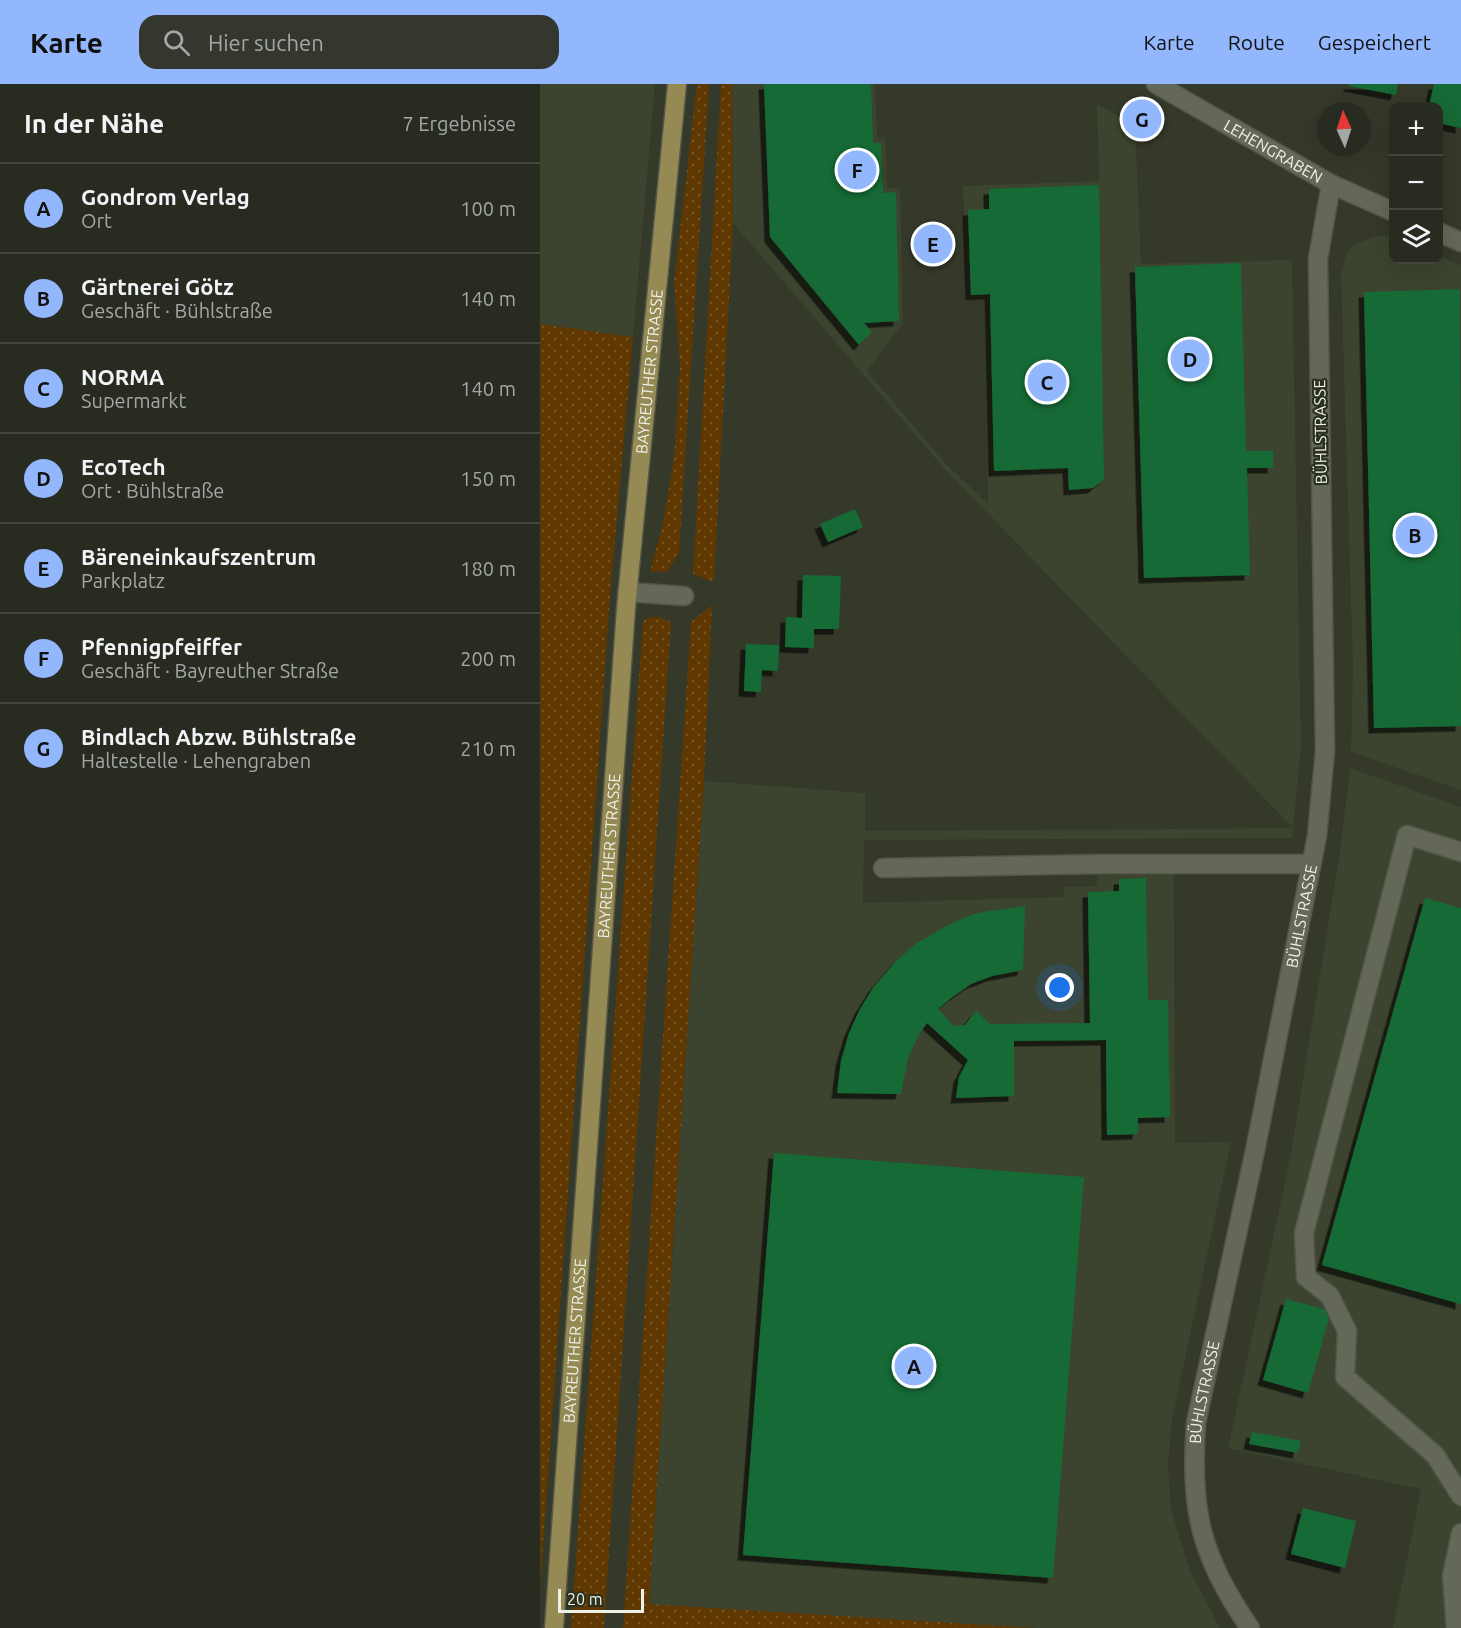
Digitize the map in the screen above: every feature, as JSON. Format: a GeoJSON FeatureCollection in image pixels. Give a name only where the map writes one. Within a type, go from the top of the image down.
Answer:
{"type":"FeatureCollection","features":[{"type":"Feature","properties":{"kind":"main road","name":"BAYREUTHER STRASSE"},"geometry":{"type":"LineString","coordinates":[[554,1628],[627,592],[677,84]]}},
{"type":"Feature","properties":{"kind":"street","name":"LEHENGRABEN"},"geometry":{"type":"LineString","coordinates":[[1156,84],[1331,184],[1390,210]]}},
{"type":"Feature","properties":{"kind":"street","name":"BÜHLSTRASSE"},"geometry":{"type":"LineString","coordinates":[[1250,1628],[1231,1601],[1212,1564],[1195,1503],[1193,1462],[1196,1423],[1256,1146],[1317,836],[1326,751],[1318,259],[1331,184]]}},
{"type":"Feature","properties":{"kind":"street"},"geometry":{"type":"LineString","coordinates":[[1443,234],[1461,242]]}},
{"type":"Feature","properties":{"kind":"street"},"geometry":{"type":"LineString","coordinates":[[627,592],[684,596]]}},
{"type":"Feature","properties":{"kind":"street"},"geometry":{"type":"LineString","coordinates":[[1461,852],[1407,835],[1304,1233],[1306,1276],[1330,1296],[1347,1331],[1345,1377],[1435,1455],[1461,1496]]}},
{"type":"Feature","properties":{"kind":"street"},"geometry":{"type":"LineString","coordinates":[[883,868],[1105,864],[1311,864]]}},
{"type":"Feature","properties":{"kind":"street"},"geometry":{"type":"LineString","coordinates":[[1456,1628],[1452,1576],[1461,1533]]}},
{"type":"Feature","properties":{"kind":"shaded area"},"geometry":{"type":"Polygon","coordinates":[[[540,84],[655,84],[633,337],[540,324],[540,84]]]}},
{"type":"Feature","properties":{"kind":"shaded area"},"geometry":{"type":"Polygon","coordinates":[[[697,84],[709,84],[679,553],[667,572],[650,571],[663,524],[674,456],[680,367],[674,282],[697,84]]]}},
{"type":"Feature","properties":{"kind":"shaded area"},"geometry":{"type":"Polygon","coordinates":[[[721,84],[732,84],[733,223],[714,582],[693,574],[721,84]]]}},
{"type":"Feature","properties":{"kind":"shaded area"},"geometry":{"type":"Polygon","coordinates":[[[732,84],[875,84],[877,137],[885,138],[887,188],[900,188],[903,323],[867,371],[945,463],[988,504],[984,300],[966,300],[963,186],[1099,181],[1097,104],[1135,125],[1141,264],[1292,260],[1301,747],[1293,828],[942,466],[733,223],[732,84]]]}},
{"type":"Feature","properties":{"kind":"shaded area"},"geometry":{"type":"Polygon","coordinates":[[[1373,237],[1389,237],[1389,264],[1443,264],[1443,258],[1461,265],[1461,790],[1351,752],[1353,665],[1341,274],[1347,252],[1356,244],[1373,237]]]}},
{"type":"Feature","properties":{"kind":"shaded area"},"geometry":{"type":"Polygon","coordinates":[[[540,324],[633,337],[610,596],[540,1588],[540,324]]]}},
{"type":"Feature","properties":{"kind":"shaded area"},"geometry":{"type":"Polygon","coordinates":[[[712,605],[704,781],[649,1604],[1036,1628],[623,1628],[691,622],[712,605]]]}},
{"type":"Feature","properties":{"kind":"shaded area"},"geometry":{"type":"Polygon","coordinates":[[[649,617],[659,617],[671,622],[604,1628],[571,1628],[643,621],[649,617]]]}},
{"type":"Feature","properties":{"kind":"shaded area"},"geometry":{"type":"Polygon","coordinates":[[[1350,768],[1461,807],[1461,1628],[1393,1628],[1421,1489],[1228,1448],[1290,1159],[1339,858],[1350,768]]]}},
{"type":"Feature","properties":{"kind":"shaded area"},"geometry":{"type":"Polygon","coordinates":[[[704,781],[865,793],[865,831],[1293,828],[1292,838],[864,840],[863,903],[1064,897],[1064,887],[1097,886],[1097,870],[1174,869],[1175,1143],[1231,1142],[1172,1420],[1168,1464],[1171,1509],[1190,1571],[1220,1628],[1036,1628],[649,1605],[704,781]]]}},
{"type":"Feature","properties":{"kind":"building"},"geometry":{"type":"Polygon","coordinates":[[[764,84],[871,84],[873,143],[881,143],[883,193],[896,192],[899,321],[864,323],[872,332],[859,345],[770,237],[764,84]]]}},
{"type":"Feature","properties":{"kind":"building"},"geometry":{"type":"Polygon","coordinates":[[[1349,84],[1398,84],[1396,95],[1349,86],[1349,84]]]}},
{"type":"Feature","properties":{"kind":"building"},"geometry":{"type":"Polygon","coordinates":[[[1434,84],[1461,84],[1461,128],[1443,124],[1443,102],[1430,102],[1434,84]]]}},
{"type":"Feature","properties":{"kind":"building"},"geometry":{"type":"Polygon","coordinates":[[[1099,185],[1104,479],[1093,488],[1069,490],[1068,468],[994,471],[990,294],[971,295],[968,210],[989,209],[989,189],[1099,185]]]}},
{"type":"Feature","properties":{"kind":"building"},"geometry":{"type":"Polygon","coordinates":[[[1241,263],[1246,451],[1273,451],[1273,468],[1247,468],[1250,575],[1144,578],[1135,267],[1241,263]]]}},
{"type":"Feature","properties":{"kind":"building"},"geometry":{"type":"Polygon","coordinates":[[[1460,289],[1461,726],[1374,728],[1364,292],[1460,289]]]}},
{"type":"Feature","properties":{"kind":"building"},"geometry":{"type":"Polygon","coordinates":[[[855,509],[863,527],[828,542],[820,524],[855,509]]]}},
{"type":"Feature","properties":{"kind":"building"},"geometry":{"type":"Polygon","coordinates":[[[803,575],[841,576],[839,629],[814,629],[814,648],[785,647],[786,617],[802,618],[803,575]]]}},
{"type":"Feature","properties":{"kind":"building"},"geometry":{"type":"Polygon","coordinates":[[[746,644],[779,645],[778,671],[762,670],[761,692],[744,691],[746,644]]]}},
{"type":"Feature","properties":{"kind":"building"},"geometry":{"type":"Polygon","coordinates":[[[1146,878],[1148,1000],[1168,1000],[1170,1117],[1138,1118],[1138,1134],[1107,1135],[1106,1040],[1014,1041],[1014,1096],[956,1098],[959,1077],[968,1060],[927,1023],[908,1058],[901,1094],[837,1093],[841,1061],[849,1033],[873,988],[896,961],[917,943],[952,923],[977,913],[1025,906],[1023,970],[992,976],[971,984],[951,998],[938,1009],[954,1026],[965,1025],[976,1011],[990,1024],[1090,1023],[1088,892],[1119,891],[1119,879],[1146,878]]]}},
{"type":"Feature","properties":{"kind":"building"},"geometry":{"type":"Polygon","coordinates":[[[1425,898],[1461,908],[1461,1304],[1322,1265],[1425,898]]]}},
{"type":"Feature","properties":{"kind":"building"},"geometry":{"type":"Polygon","coordinates":[[[774,1153],[1084,1177],[1053,1578],[743,1555],[774,1153]]]}},
{"type":"Feature","properties":{"kind":"building"},"geometry":{"type":"Polygon","coordinates":[[[1286,1299],[1331,1311],[1308,1393],[1263,1380],[1286,1299]]]}},
{"type":"Feature","properties":{"kind":"building"},"geometry":{"type":"Polygon","coordinates":[[[1252,1432],[1301,1441],[1298,1453],[1249,1444],[1252,1432]]]}},
{"type":"Feature","properties":{"kind":"building"},"geometry":{"type":"Polygon","coordinates":[[[1303,1508],[1356,1521],[1345,1568],[1291,1554],[1303,1508]]]}},
{"type":"Feature","properties":{"kind":"place","name":"Bindlach Abzw. Bühlstraße"},"geometry":{"type":"Point","coordinates":[1142,119]}},
{"type":"Feature","properties":{"kind":"place","name":"Pfennigpfeiffer"},"geometry":{"type":"Point","coordinates":[857,170]}},
{"type":"Feature","properties":{"kind":"place","name":"Bäreneinkaufszentrum"},"geometry":{"type":"Point","coordinates":[933,244]}},
{"type":"Feature","properties":{"kind":"place","name":"EcoTech"},"geometry":{"type":"Point","coordinates":[1190,359]}},
{"type":"Feature","properties":{"kind":"place","name":"NORMA"},"geometry":{"type":"Point","coordinates":[1047,382]}},
{"type":"Feature","properties":{"kind":"place","name":"Gärtnerei Götz"},"geometry":{"type":"Point","coordinates":[1415,535]}},
{"type":"Feature","properties":{"kind":"place","name":"Gondrom Verlag"},"geometry":{"type":"Point","coordinates":[914,1366]}}]}
